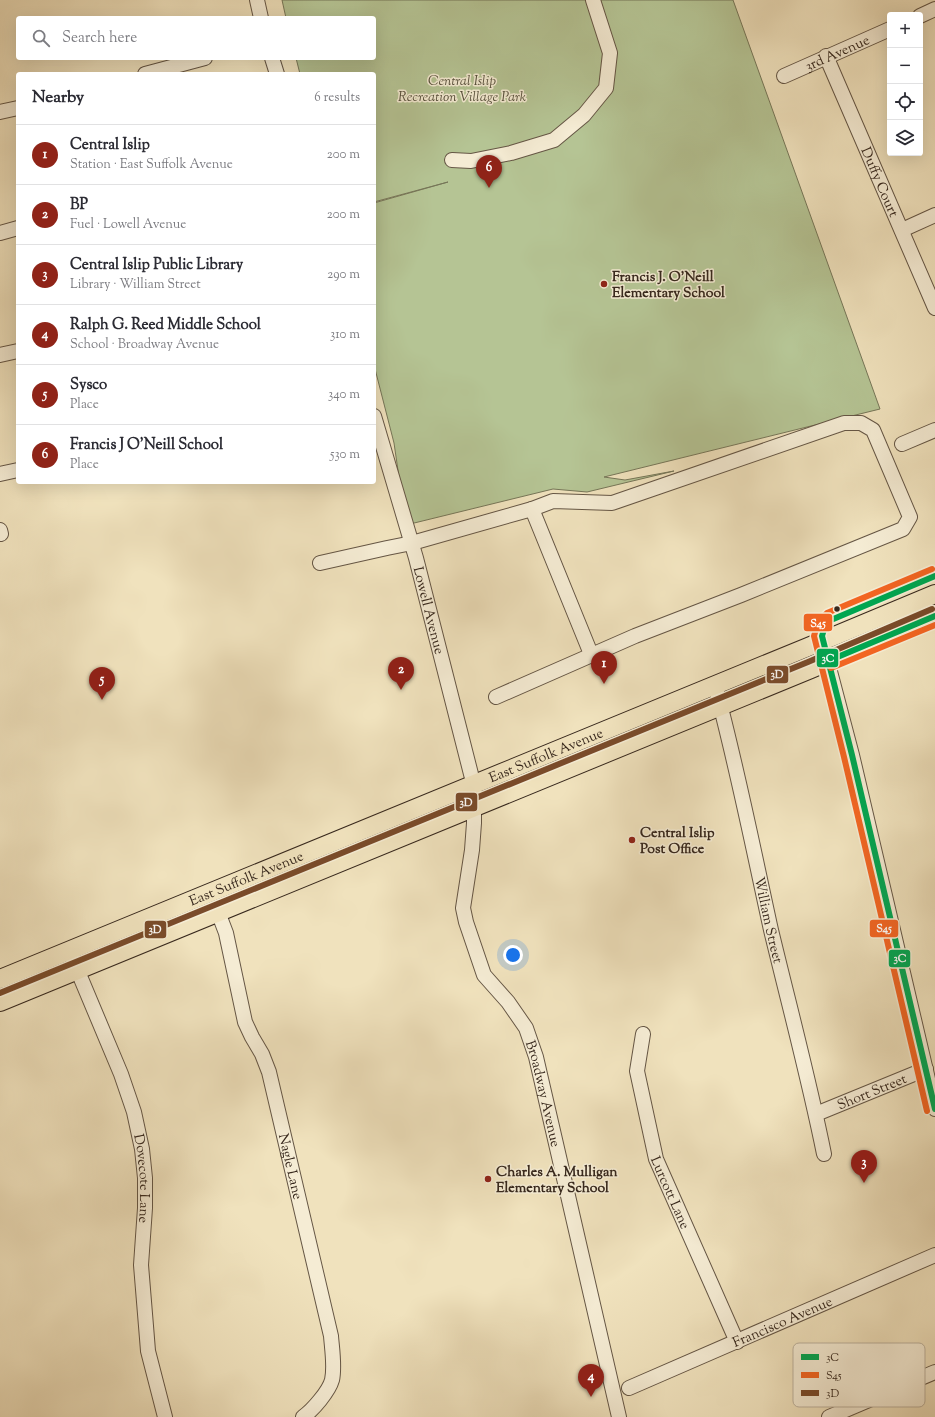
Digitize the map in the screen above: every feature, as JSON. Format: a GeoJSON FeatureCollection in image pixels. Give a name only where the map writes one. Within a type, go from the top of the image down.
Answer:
{"type":"FeatureCollection","features":[{"type":"Feature","properties":{"kind":"main road","name":"East Suffolk Avenue"},"geometry":{"type":"LineString","coordinates":[[0,979],[935,594]]}},
{"type":"Feature","properties":{"kind":"main road","name":"East Suffolk Avenue"},"geometry":{"type":"LineString","coordinates":[[0,1002],[721,706],[935,616]]}},
{"type":"Feature","properties":{"kind":"street"},"geometry":{"type":"LineString","coordinates":[[257,0],[261,16]]}},
{"type":"Feature","properties":{"kind":"street"},"geometry":{"type":"LineString","coordinates":[[452,160],[471,161],[511,153],[554,140],[584,115],[606,88],[610,53],[593,0]]}},
{"type":"Feature","properties":{"kind":"street"},"geometry":{"type":"LineString","coordinates":[[923,15],[935,9]]}},
{"type":"Feature","properties":{"kind":"street","name":"3rd Avenue"},"geometry":{"type":"LineString","coordinates":[[784,76],[826,56],[887,30]]}},
{"type":"Feature","properties":{"kind":"street","name":"Duffy Court"},"geometry":{"type":"LineString","coordinates":[[826,56],[935,308]]}},
{"type":"Feature","properties":{"kind":"street"},"geometry":{"type":"LineString","coordinates":[[153,72],[198,60]]}},
{"type":"Feature","properties":{"kind":"street"},"geometry":{"type":"LineString","coordinates":[[273,60],[276,72]]}},
{"type":"Feature","properties":{"kind":"street"},"geometry":{"type":"LineString","coordinates":[[0,112],[16,108]]}},
{"type":"Feature","properties":{"kind":"street"},"geometry":{"type":"LineString","coordinates":[[902,230],[935,215]]}},
{"type":"Feature","properties":{"kind":"street"},"geometry":{"type":"LineString","coordinates":[[0,233],[16,229]]}},
{"type":"Feature","properties":{"kind":"street"},"geometry":{"type":"LineString","coordinates":[[0,355],[16,351]]}},
{"type":"Feature","properties":{"kind":"street","name":"Lowell Avenue"},"geometry":{"type":"LineString","coordinates":[[376,423],[412,543],[473,784],[474,807]]}},
{"type":"Feature","properties":{"kind":"street"},"geometry":{"type":"LineString","coordinates":[[320,564],[412,543],[532,509],[553,501],[612,503],[844,423],[862,423],[873,430],[910,517],[903,529],[890,536],[635,636],[496,696]]}},
{"type":"Feature","properties":{"kind":"street"},"geometry":{"type":"LineString","coordinates":[[902,444],[935,430]]}},
{"type":"Feature","properties":{"kind":"street"},"geometry":{"type":"LineString","coordinates":[[0,474],[16,470]]}},
{"type":"Feature","properties":{"kind":"street"},"geometry":{"type":"LineString","coordinates":[[532,509],[592,654]]}},
{"type":"Feature","properties":{"kind":"street"},"geometry":{"type":"LineString","coordinates":[[822,641],[852,755],[935,1108]]}},
{"type":"Feature","properties":{"kind":"street","name":"William Street"},"geometry":{"type":"LineString","coordinates":[[715,685],[730,742],[824,1154]]}},
{"type":"Feature","properties":{"kind":"street","name":"Broadway Avenue"},"geometry":{"type":"LineString","coordinates":[[474,807],[473,838],[463,908],[466,922],[484,975],[508,1002],[526,1028],[536,1057],[619,1417]]}},
{"type":"Feature","properties":{"kind":"street","name":"Nagle Lane"},"geometry":{"type":"LineString","coordinates":[[218,912],[226,933],[245,1022],[270,1072],[330,1336],[333,1356],[332,1380],[319,1402],[304,1417]]}},
{"type":"Feature","properties":{"kind":"street","name":"Dovecote Lane"},"geometry":{"type":"LineString","coordinates":[[69,950],[121,1074],[134,1112],[142,1149],[145,1208],[141,1265],[148,1351],[165,1417]]}},
{"type":"Feature","properties":{"kind":"street","name":"Lurcott Lane"},"geometry":{"type":"LineString","coordinates":[[643,1034],[637,1071],[656,1159],[737,1342]]}},
{"type":"Feature","properties":{"kind":"street","name":"Short Street"},"geometry":{"type":"LineString","coordinates":[[816,1114],[926,1069]]}},
{"type":"Feature","properties":{"kind":"street","name":"Francisco Avenue"},"geometry":{"type":"LineString","coordinates":[[629,1388],[935,1255]]}},
{"type":"Feature","properties":{"kind":"street"},"geometry":{"type":"LineString","coordinates":[[925,1376],[935,1372]]}},
{"type":"Feature","properties":{"kind":"street"},"geometry":{"type":"LineString","coordinates":[[829,1417],[853,1407]]}},
{"type":"Feature","properties":{"kind":"green space","name":"Francis J. O'Neill Elementary School"},"geometry":{"type":"Polygon","coordinates":[[[282,0],[733,0],[880,409],[604,477],[625,480],[674,471],[587,492],[553,489],[406,525],[394,443],[376,373],[376,202],[448,182],[376,201],[376,72],[300,72],[296,60],[376,60],[376,16],[286,16],[282,0]]]}},
{"type":"Feature","properties":{"kind":"transit line","name":"S45"},"geometry":{"type":"LineString","coordinates":[[927,1111],[814,636],[818,622],[827,613],[932,569]]}},
{"type":"Feature","properties":{"kind":"transit line","name":"3C"},"geometry":{"type":"LineString","coordinates":[[935,576],[831,620],[825,626],[822,636],[852,755],[935,1109]]}},
{"type":"Feature","properties":{"kind":"transit line","name":"3D"},"geometry":{"type":"LineString","coordinates":[[0,993],[808,662],[932,609]]}},
{"type":"Feature","properties":{"kind":"transit line","name":"3C"},"geometry":{"type":"LineString","coordinates":[[828,661],[935,616]]}},
{"type":"Feature","properties":{"kind":"transit line","name":"S45"},"geometry":{"type":"LineString","coordinates":[[831,668],[935,625]]}},
{"type":"Feature","properties":{"kind":"place","name":"Francis J O'Neill School"},"geometry":{"type":"Point","coordinates":[489,188]}},
{"type":"Feature","properties":{"kind":"place","name":"Francis J. O'Neill Elementary School"},"geometry":{"type":"Point","coordinates":[604,284]}},
{"type":"Feature","properties":{"kind":"place","name":"Central Islip"},"geometry":{"type":"Point","coordinates":[604,684]}},
{"type":"Feature","properties":{"kind":"place","name":"BP"},"geometry":{"type":"Point","coordinates":[401,690]}},
{"type":"Feature","properties":{"kind":"place","name":"Sysco"},"geometry":{"type":"Point","coordinates":[102,700]}},
{"type":"Feature","properties":{"kind":"place","name":"Central Islip Post Office"},"geometry":{"type":"Point","coordinates":[632,840]}},
{"type":"Feature","properties":{"kind":"place","name":"Charles A. Mulligan Elementary School"},"geometry":{"type":"Point","coordinates":[488,1179]}},
{"type":"Feature","properties":{"kind":"place","name":"Central Islip Public Library"},"geometry":{"type":"Point","coordinates":[864,1183]}},
{"type":"Feature","properties":{"kind":"place","name":"Ralph G. Reed Middle School"},"geometry":{"type":"Point","coordinates":[591,1397]}},
{"type":"Feature","properties":{"kind":"park label","name":"Central Islip Recreation Village Park"},"geometry":{"type":"Point","coordinates":[462,88]}}]}
